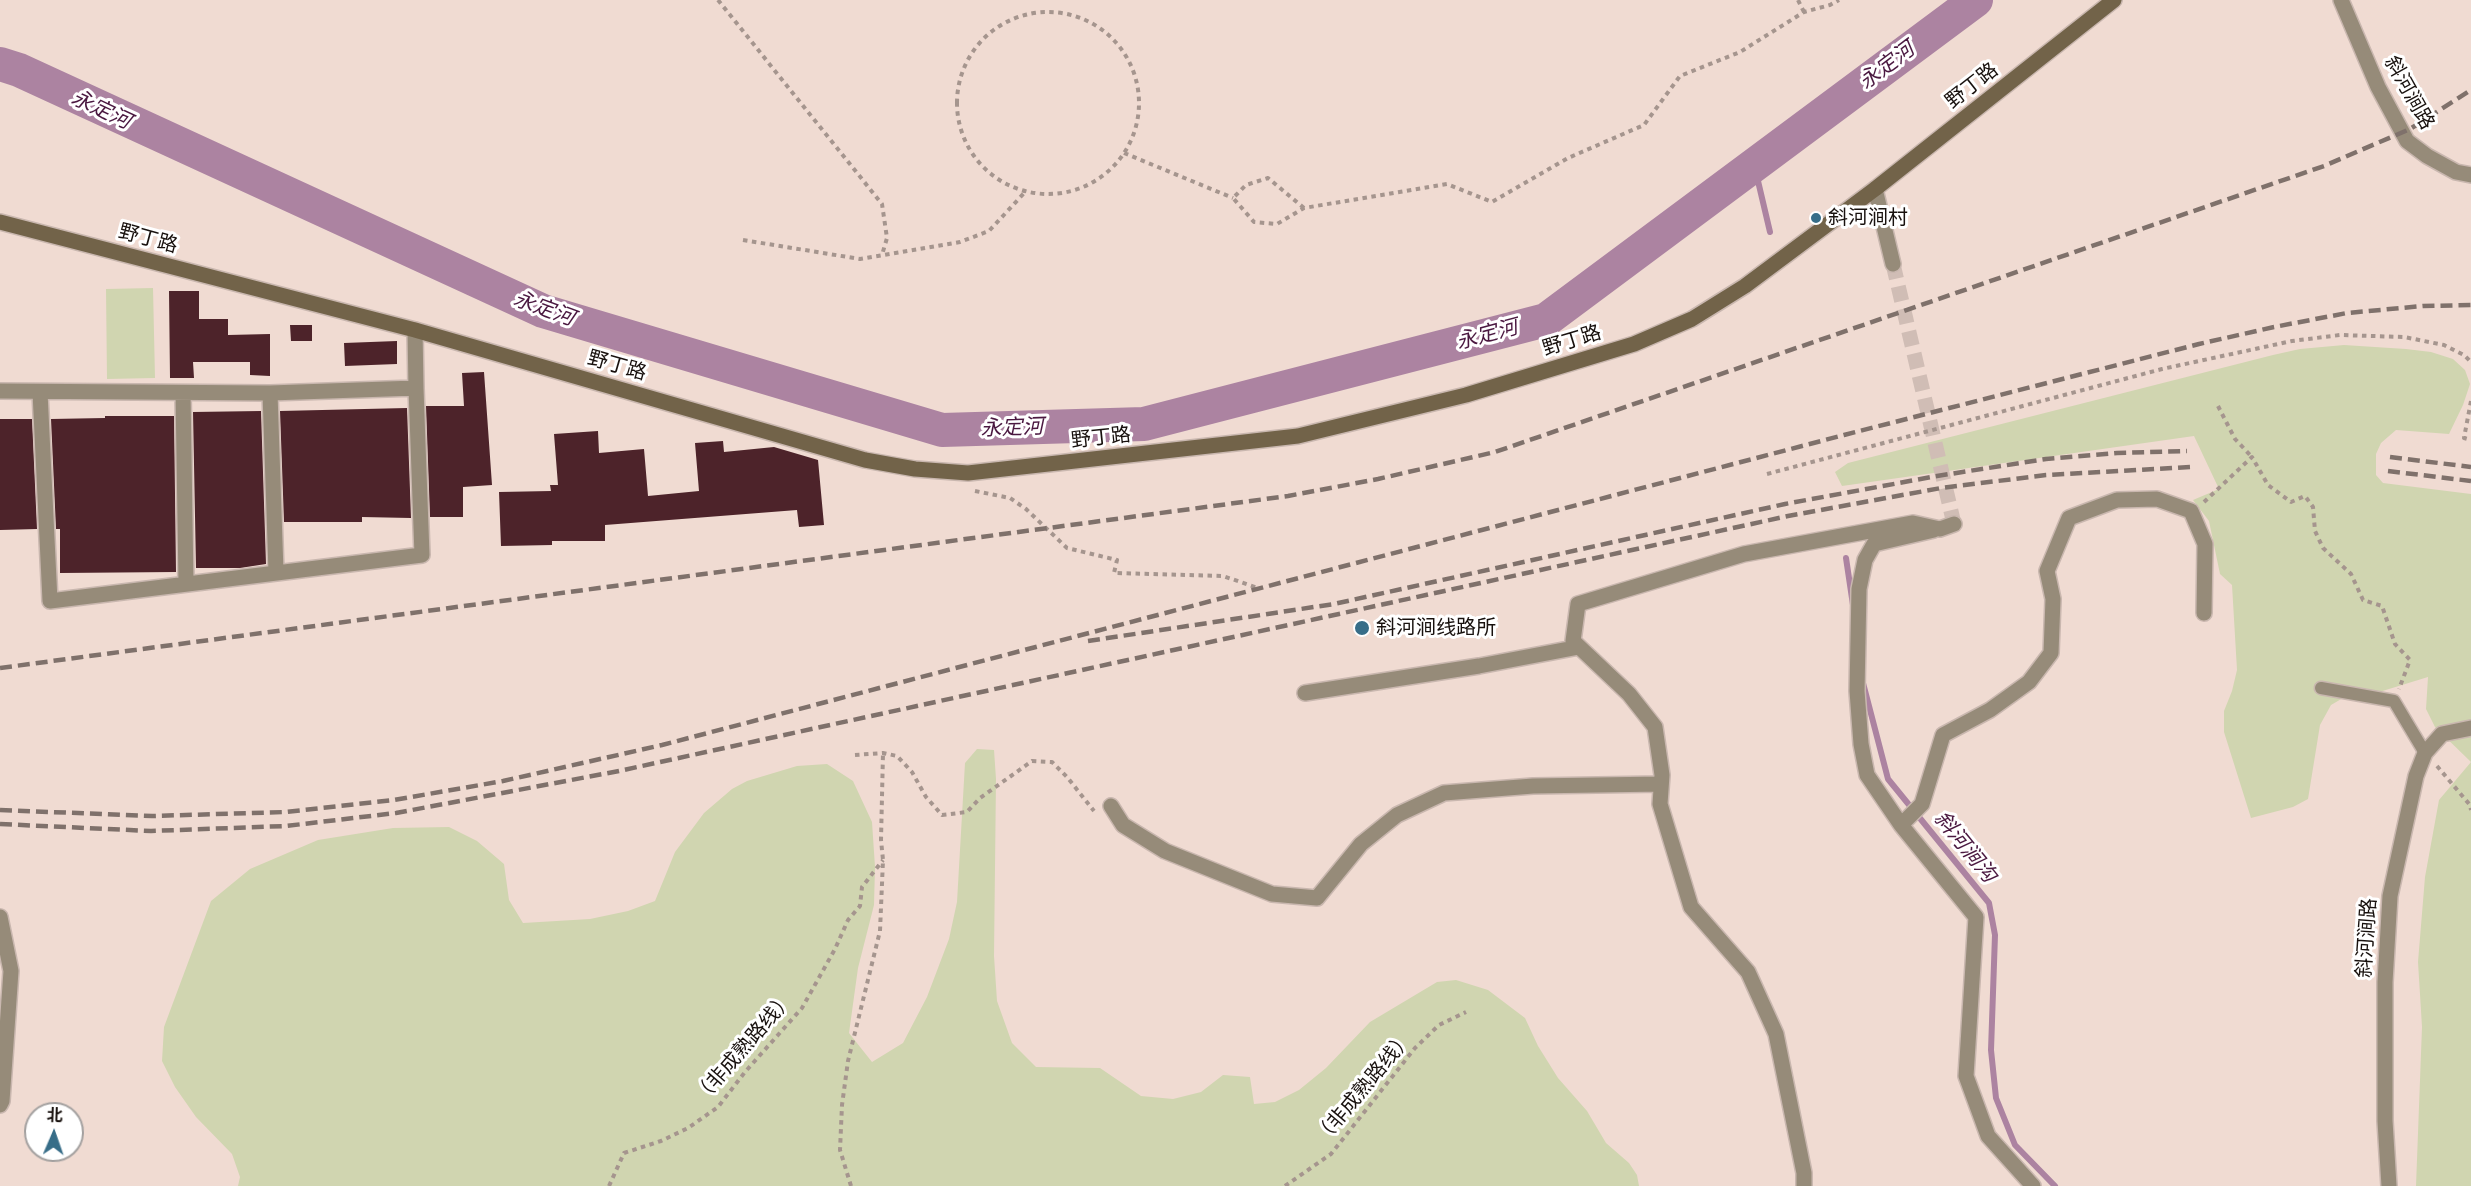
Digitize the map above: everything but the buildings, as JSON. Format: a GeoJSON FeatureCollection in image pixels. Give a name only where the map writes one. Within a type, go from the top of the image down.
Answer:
{"type":"FeatureCollection","features":[{"type":"Feature","properties":{"kind":"main road","name":"野丁路"},"geometry":{"type":"LineString","coordinates":[[0,222],[415,330],[865,460],[915,469],[968,473],[1298,436],[1466,395],[1634,344],[1692,319],[1745,286],[1875,189],[2114,0]]}},
{"type":"Feature","properties":{"kind":"street","name":"斜河涧路"},"geometry":{"type":"LineString","coordinates":[[2341,0],[2378,87],[2407,141],[2427,156],[2456,172],[2471,175]]}},
{"type":"Feature","properties":{"kind":"street"},"geometry":{"type":"LineString","coordinates":[[1875,189],[1893,264]]}},
{"type":"Feature","properties":{"kind":"street"},"geometry":{"type":"LineString","coordinates":[[40,392],[50,601],[422,555],[415,330]]}},
{"type":"Feature","properties":{"kind":"street"},"geometry":{"type":"LineString","coordinates":[[0,392],[270,393],[416,388]]}},
{"type":"Feature","properties":{"kind":"street"},"geometry":{"type":"LineString","coordinates":[[183,393],[186,584]]}},
{"type":"Feature","properties":{"kind":"street"},"geometry":{"type":"LineString","coordinates":[[270,393],[276,572]]}},
{"type":"Feature","properties":{"kind":"street"},"geometry":{"type":"LineString","coordinates":[[1904,822],[1922,804],[1943,735],[1990,710],[2029,682],[2051,654],[2053,599],[2047,571],[2069,518],[2117,500],[2157,499],[2191,511],[2205,544],[2204,613]]}},
{"type":"Feature","properties":{"kind":"street"},"geometry":{"type":"LineString","coordinates":[[1804,1186],[1804,1173],[1776,1034],[1748,972],[1691,906],[1660,804],[1661,784],[1655,727],[1629,694],[1573,641],[1578,604],[1744,554],[1913,522],[1947,526],[1874,544],[1865,560],[1859,589],[1858,615],[1857,674],[1861,744],[1867,775],[1976,917],[1966,1076],[1988,1136],[2033,1186]]}},
{"type":"Feature","properties":{"kind":"street"},"geometry":{"type":"LineString","coordinates":[[1305,693],[1479,666],[1579,647]]}},
{"type":"Feature","properties":{"kind":"street","name":"斜河涧路"},"geometry":{"type":"LineString","coordinates":[[2389,1186],[2385,1121],[2385,982],[2390,896],[2416,776],[2425,753],[2442,734],[2471,728]]}},
{"type":"Feature","properties":{"kind":"street"},"geometry":{"type":"LineString","coordinates":[[1111,806],[1123,825],[1164,851],[1272,894],[1317,898],[1361,844],[1397,815],[1444,793],[1533,786],[1661,784]]}},
{"type":"Feature","properties":{"kind":"street"},"geometry":{"type":"LineString","coordinates":[[0,917],[11,971],[0,1105]]}},
{"type":"Feature","properties":{"kind":"lane"},"geometry":{"type":"LineString","coordinates":[[2321,688],[2394,701],[2425,753]]}},
{"type":"Feature","properties":{"kind":"path"},"geometry":{"type":"LineString","coordinates":[[718,0],[882,204],[887,238],[882,255]]}},
{"type":"Feature","properties":{"kind":"path"},"geometry":{"type":"LineString","coordinates":[[1798,0],[1804,12]]}},
{"type":"Feature","properties":{"kind":"path"},"geometry":{"type":"LineString","coordinates":[[1124,153],[1233,198],[1254,222],[1277,224],[1304,208],[1447,184],[1492,202],[1568,158],[1644,125],[1680,76],[1740,52],[1804,12],[1830,5],[1839,0]]}},
{"type":"Feature","properties":{"kind":"path"},"geometry":{"type":"LineString","coordinates":[[1038,12],[1067,14],[1095,25],[1117,44],[1132,69],[1139,97],[1136,126],[1124,153],[1103,176],[1076,190],[1044,195],[1026,191],[1014,188],[987,172],[967,147],[957,118],[957,87],[967,59],[985,36],[1010,20],[1038,12]]}},
{"type":"Feature","properties":{"kind":"path"},"geometry":{"type":"LineString","coordinates":[[1233,198],[1246,185],[1268,178],[1304,208]]}},
{"type":"Feature","properties":{"kind":"path"},"geometry":{"type":"LineString","coordinates":[[743,240],[860,259],[960,242],[989,231],[1026,191]]}},
{"type":"Feature","properties":{"kind":"path"},"geometry":{"type":"LineString","coordinates":[[1767,474],[2163,369],[2292,341],[2340,335],[2404,337],[2444,345],[2464,355],[2471,362]]}},
{"type":"Feature","properties":{"kind":"path"},"geometry":{"type":"LineString","coordinates":[[2471,401],[2464,438],[2471,440]]}},
{"type":"Feature","properties":{"kind":"path"},"geometry":{"type":"LineString","coordinates":[[2218,406],[2235,439],[2252,457],[2268,485],[2291,502],[2305,496],[2313,507],[2315,531],[2323,548],[2351,574],[2363,600],[2382,606],[2395,644],[2410,660],[2394,701]]}},
{"type":"Feature","properties":{"kind":"path"},"geometry":{"type":"LineString","coordinates":[[2199,530],[2204,502],[2252,457]]}},
{"type":"Feature","properties":{"kind":"path"},"geometry":{"type":"LineString","coordinates":[[972,490],[1010,498],[1026,508],[1067,548],[1117,560],[1114,573],[1223,576],[1258,588]]}},
{"type":"Feature","properties":{"kind":"path"},"geometry":{"type":"LineString","coordinates":[[851,1186],[840,1150],[842,1105],[848,1061],[880,931],[883,860],[881,840],[883,753]]}},
{"type":"Feature","properties":{"kind":"path"},"geometry":{"type":"LineString","coordinates":[[855,755],[883,753],[897,756],[912,772],[926,797],[942,815],[967,812],[980,798],[1032,761],[1052,762],[1101,820],[1123,825]]}},
{"type":"Feature","properties":{"kind":"path"},"geometry":{"type":"LineString","coordinates":[[2425,753],[2470,805],[2471,810]]}},
{"type":"Feature","properties":{"kind":"path","name":"（非成熟路线）"},"geometry":{"type":"LineString","coordinates":[[609,1186],[624,1153],[661,1141],[688,1128],[718,1107],[745,1072],[802,1008],[835,949],[848,920],[860,906],[862,887],[883,860]]}},
{"type":"Feature","properties":{"kind":"path","name":"（非成熟路线）"},"geometry":{"type":"LineString","coordinates":[[1285,1186],[1331,1154],[1415,1048],[1439,1025],[1466,1012]]}},
{"type":"Feature","properties":{"kind":"green space"},"geometry":{"type":"Polygon","coordinates":[[[153,288],[155,378],[107,379],[106,289],[153,288]]]}},
{"type":"Feature","properties":{"kind":"green space"},"geometry":{"type":"Polygon","coordinates":[[[2344,345],[2431,352],[2453,359],[2465,370],[2470,384],[2449,434],[2396,430],[2381,443],[2376,454],[2376,475],[2383,483],[2471,494],[2471,762],[2435,727],[2426,709],[2428,677],[2376,693],[2343,698],[2331,705],[2320,725],[2308,799],[2293,807],[2251,818],[2224,732],[2224,711],[2237,670],[2232,585],[2220,574],[2209,521],[2193,500],[2219,489],[2194,436],[1842,486],[1835,472],[1848,463],[2273,355],[2300,349],[2344,345]]]}},
{"type":"Feature","properties":{"kind":"green space"},"geometry":{"type":"Polygon","coordinates":[[[977,749],[994,750],[996,779],[994,956],[997,1001],[1012,1043],[1036,1067],[1100,1068],[1141,1096],[1173,1099],[1201,1092],[1223,1075],[1250,1077],[1254,1104],[1275,1102],[1299,1090],[1326,1068],[1370,1022],[1437,982],[1456,980],[1488,990],[1525,1018],[1538,1046],[1558,1078],[1587,1111],[1606,1143],[1629,1163],[1637,1175],[1639,1186],[238,1186],[240,1177],[232,1154],[196,1117],[175,1087],[162,1061],[164,1027],[211,901],[250,869],[318,840],[393,828],[449,827],[477,841],[504,864],[509,900],[523,923],[590,919],[628,911],[655,901],[675,852],[704,813],[732,789],[747,781],[797,766],[827,764],[853,781],[872,822],[875,867],[874,905],[858,968],[849,1033],[872,1062],[903,1043],[927,997],[949,939],[957,902],[965,763],[977,749]]]}},
{"type":"Feature","properties":{"kind":"green space"},"geometry":{"type":"Polygon","coordinates":[[[2471,762],[2471,1186],[2416,1186],[2422,1027],[2418,962],[2425,877],[2439,800],[2471,762]]]}},
{"type":"Feature","properties":{"kind":"waterway","name":"永定河"},"geometry":{"type":"LineString","coordinates":[[0,64],[19,70],[543,311],[942,430],[1144,424],[1546,320],[1976,0]]}},
{"type":"Feature","properties":{"kind":"waterway","name":"斜河涧沟"},"geometry":{"type":"LineString","coordinates":[[1754,164],[1770,232]]}},
{"type":"Feature","properties":{"kind":"waterway","name":"斜河涧沟"},"geometry":{"type":"LineString","coordinates":[[1846,558],[1853,605]]}},
{"type":"Feature","properties":{"kind":"waterway","name":"斜河涧沟"},"geometry":{"type":"LineString","coordinates":[[1863,683],[1888,779],[1989,903],[1995,935],[1991,1050],[1996,1098],[2015,1145],[2055,1186]]}},
{"type":"Feature","properties":{"kind":"tunnel"},"geometry":{"type":"LineString","coordinates":[[1893,264],[1954,524]]}},
{"type":"Feature","properties":{"kind":"railway"},"geometry":{"type":"LineString","coordinates":[[0,668],[1288,496],[1378,479],[1495,452],[2324,166],[2410,129],[2471,90]]}},
{"type":"Feature","properties":{"kind":"railway"},"geometry":{"type":"LineString","coordinates":[[0,810],[152,816],[286,812],[394,800],[503,781],[662,745],[2199,344],[2347,313],[2423,306],[2471,305]]}},
{"type":"Feature","properties":{"kind":"railway"},"geometry":{"type":"LineString","coordinates":[[1088,641],[1334,604],[1785,504],[1937,476],[2046,459],[2117,453],[2187,451]]}},
{"type":"Feature","properties":{"kind":"railway"},"geometry":{"type":"LineString","coordinates":[[2390,457],[2471,467]]}},
{"type":"Feature","properties":{"kind":"railway"},"geometry":{"type":"LineString","coordinates":[[0,824],[151,831],[286,826],[396,813],[619,771],[1788,516],[1941,488],[2046,475],[2190,467]]}},
{"type":"Feature","properties":{"kind":"railway"},"geometry":{"type":"LineString","coordinates":[[2388,471],[2471,481]]}},
{"type":"Feature","properties":{"kind":"place","name":"斜河涧村"},"geometry":{"type":"Point","coordinates":[1816,218]}},
{"type":"Feature","properties":{"kind":"place","name":"斜河涧线路所"},"geometry":{"type":"Point","coordinates":[1362,628]}}]}
